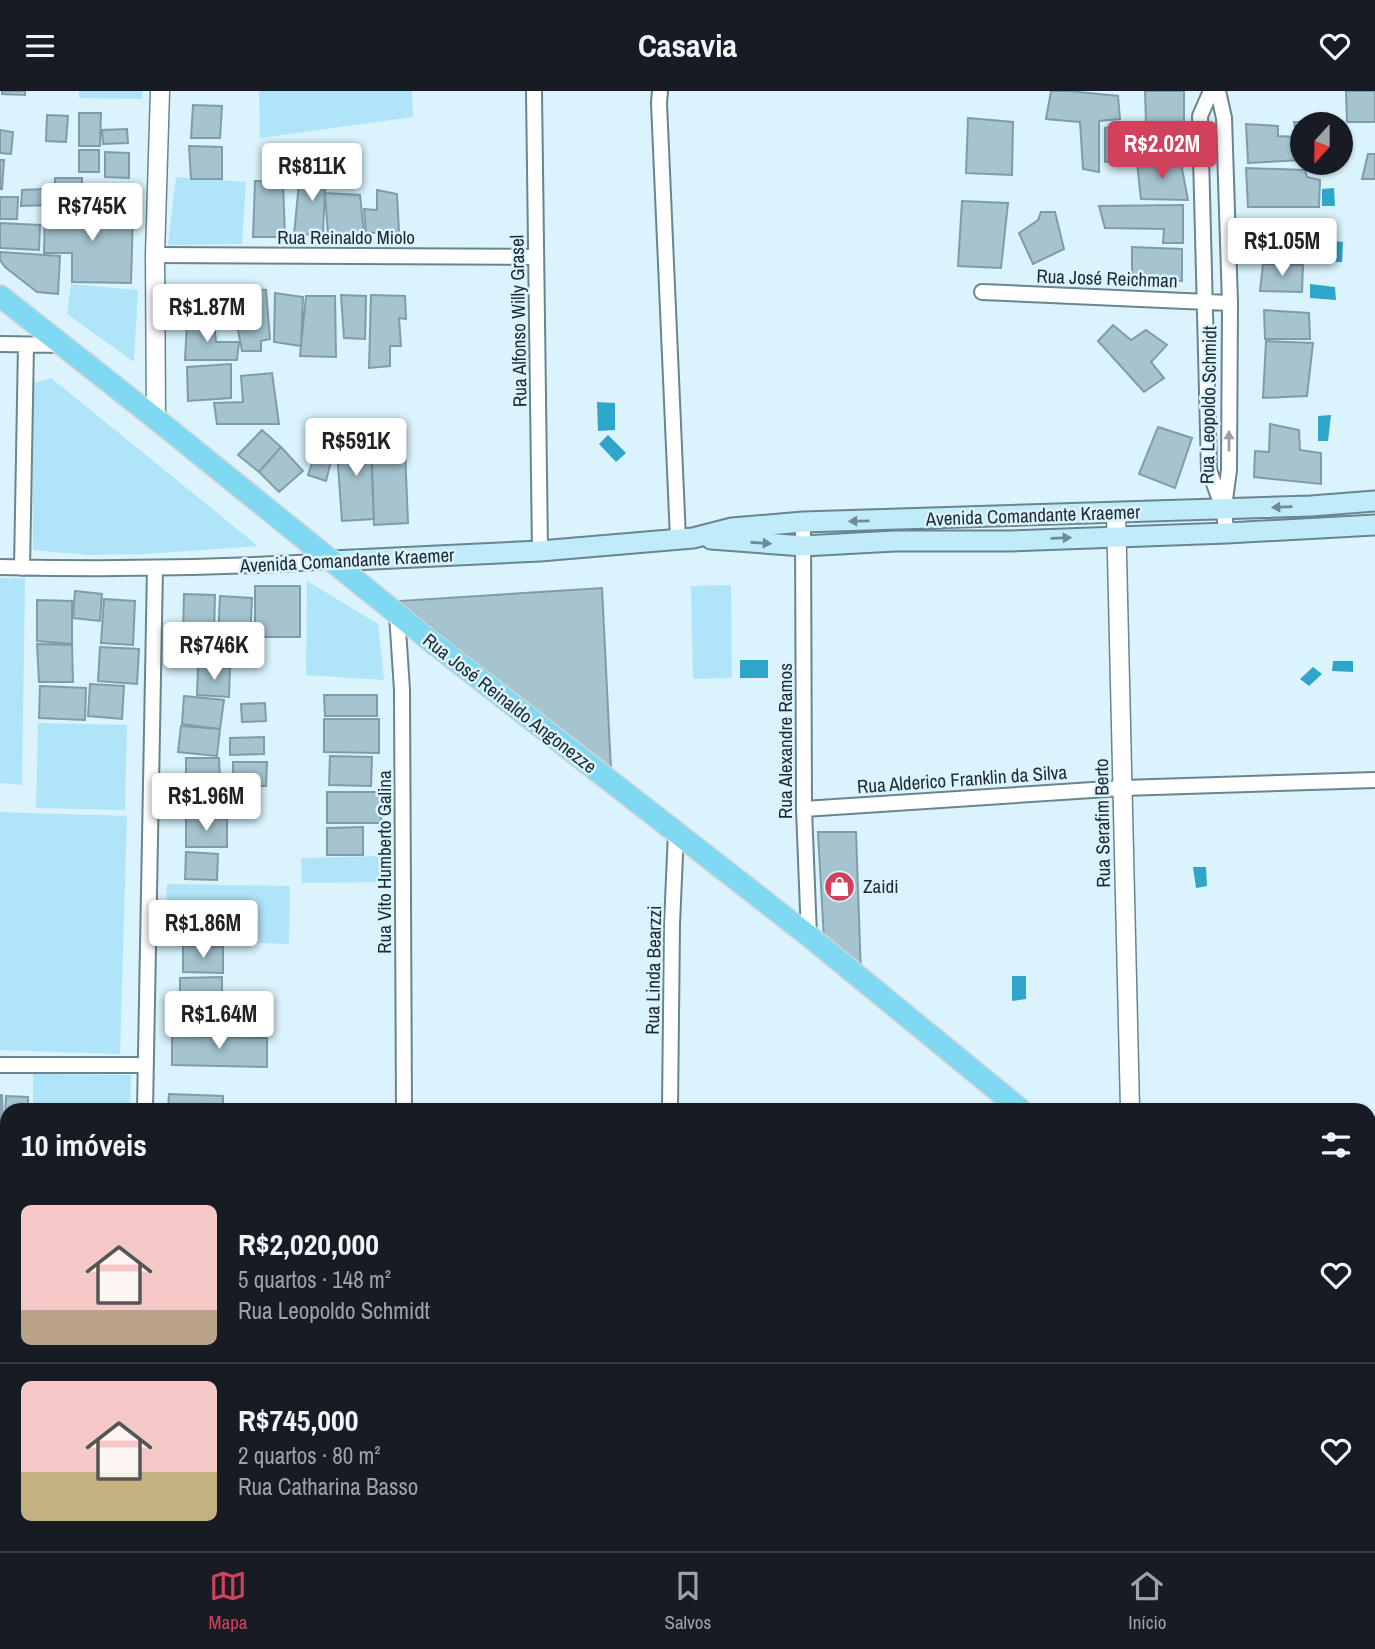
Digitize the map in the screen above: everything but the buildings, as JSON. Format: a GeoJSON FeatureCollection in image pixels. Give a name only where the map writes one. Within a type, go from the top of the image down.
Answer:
{"type":"FeatureCollection","features":[{"type":"Feature","properties":{"kind":"main road","name":"Rua José Reinaldo Angonezze"},"geometry":{"type":"LineString","coordinates":[[0,296],[397,614],[809,936],[1013,1103]]}},
{"type":"Feature","properties":{"kind":"main road","name":"Avenida Comandante Kraemer"},"geometry":{"type":"LineString","coordinates":[[332,561],[540,551],[685,538],[732,528],[803,522],[1311,506],[1375,501]]}},
{"type":"Feature","properties":{"kind":"main road"},"geometry":{"type":"LineString","coordinates":[[1311,506],[1313,528]]}},
{"type":"Feature","properties":{"kind":"main road"},"geometry":{"type":"LineString","coordinates":[[1009,515],[1010,541]]}},
{"type":"Feature","properties":{"kind":"main road"},"geometry":{"type":"LineString","coordinates":[[894,520],[895,541]]}},
{"type":"Feature","properties":{"kind":"main road","name":"Avenida Comandante Kraemer"},"geometry":{"type":"LineString","coordinates":[[685,538],[803,546],[895,541],[1010,541],[1375,525]]}},
{"type":"Feature","properties":{"kind":"street"},"geometry":{"type":"LineString","coordinates":[[156,419],[155,255],[160,91]]}},
{"type":"Feature","properties":{"kind":"street","name":"Rua Alfonso Willy Grasel"},"geometry":{"type":"LineString","coordinates":[[534,91],[540,551]]}},
{"type":"Feature","properties":{"kind":"street"},"geometry":{"type":"LineString","coordinates":[[660,91],[660,130],[685,538]]}},
{"type":"Feature","properties":{"kind":"street","name":"Rua Leopoldo Schmidt"},"geometry":{"type":"LineString","coordinates":[[1211,91],[1200,117],[1204,302],[1209,470],[1223,508]]}},
{"type":"Feature","properties":{"kind":"street","name":"Rua Leopoldo Schmidt"},"geometry":{"type":"LineString","coordinates":[[1218,91],[1224,118],[1230,303],[1229,470],[1223,508]]}},
{"type":"Feature","properties":{"kind":"street","name":"Rua Reinaldo Miolo"},"geometry":{"type":"LineString","coordinates":[[155,255],[536,257]]}},
{"type":"Feature","properties":{"kind":"street","name":"Rua José Reichman"},"geometry":{"type":"LineString","coordinates":[[982,292],[1230,303]]}},
{"type":"Feature","properties":{"kind":"street"},"geometry":{"type":"LineString","coordinates":[[0,344],[62,345]]}},
{"type":"Feature","properties":{"kind":"street"},"geometry":{"type":"LineString","coordinates":[[22,568],[26,345]]}},
{"type":"Feature","properties":{"kind":"street"},"geometry":{"type":"LineString","coordinates":[[1223,508],[1227,533]]}},
{"type":"Feature","properties":{"kind":"street","name":"Rua Serafim Berto"},"geometry":{"type":"LineString","coordinates":[[1116,512],[1130,1103]]}},
{"type":"Feature","properties":{"kind":"street","name":"Rua Alexandre Ramos"},"geometry":{"type":"LineString","coordinates":[[803,522],[804,809],[809,936]]}},
{"type":"Feature","properties":{"kind":"street","name":"Avenida Comandante Kraemer"},"geometry":{"type":"LineString","coordinates":[[0,567],[113,569],[332,561]]}},
{"type":"Feature","properties":{"kind":"street"},"geometry":{"type":"LineString","coordinates":[[145,1103],[155,568]]}},
{"type":"Feature","properties":{"kind":"street","name":"Rua Vito Humberto Galina"},"geometry":{"type":"LineString","coordinates":[[397,614],[402,690],[404,1103]]}},
{"type":"Feature","properties":{"kind":"street","name":"Rua Alderico Franklin da Silva"},"geometry":{"type":"LineString","coordinates":[[804,809],[1123,788],[1375,780]]}},
{"type":"Feature","properties":{"kind":"street","name":"Rua Linda Bearzzi"},"geometry":{"type":"LineString","coordinates":[[670,1103],[676,832]]}},
{"type":"Feature","properties":{"kind":"street"},"geometry":{"type":"LineString","coordinates":[[0,1065],[146,1065]]}},
{"type":"Feature","properties":{"kind":"shaded area"},"geometry":{"type":"Polygon","coordinates":[[[79,91],[142,91],[142,99],[79,98],[79,91]]]}},
{"type":"Feature","properties":{"kind":"shaded area"},"geometry":{"type":"Polygon","coordinates":[[[259,91],[412,91],[413,117],[260,138],[259,91]]]}},
{"type":"Feature","properties":{"kind":"shaded area"},"geometry":{"type":"Polygon","coordinates":[[[176,177],[246,182],[242,244],[168,245],[176,177]]]}},
{"type":"Feature","properties":{"kind":"shaded area"},"geometry":{"type":"Polygon","coordinates":[[[71,284],[138,290],[134,362],[67,314],[71,284]]]}},
{"type":"Feature","properties":{"kind":"shaded area"},"geometry":{"type":"Polygon","coordinates":[[[51,378],[258,546],[145,554],[88,555],[33,550],[32,384],[51,378]]]}},
{"type":"Feature","properties":{"kind":"shaded area"},"geometry":{"type":"Polygon","coordinates":[[[0,578],[25,578],[22,785],[0,783],[0,578]]]}},
{"type":"Feature","properties":{"kind":"shaded area"},"geometry":{"type":"Polygon","coordinates":[[[307,581],[378,624],[384,680],[306,675],[307,581]]]}},
{"type":"Feature","properties":{"kind":"shaded area"},"geometry":{"type":"Polygon","coordinates":[[[731,585],[732,678],[693,679],[691,586],[731,585]]]}},
{"type":"Feature","properties":{"kind":"shaded area"},"geometry":{"type":"Polygon","coordinates":[[[38,723],[127,725],[125,810],[36,808],[38,723]]]}},
{"type":"Feature","properties":{"kind":"shaded area"},"geometry":{"type":"Polygon","coordinates":[[[0,812],[127,816],[120,1054],[0,1050],[0,812]]]}},
{"type":"Feature","properties":{"kind":"shaded area"},"geometry":{"type":"Polygon","coordinates":[[[382,856],[382,882],[302,883],[301,858],[382,856]]]}},
{"type":"Feature","properties":{"kind":"shaded area"},"geometry":{"type":"Polygon","coordinates":[[[167,884],[290,886],[289,944],[165,940],[167,884]]]}},
{"type":"Feature","properties":{"kind":"shaded area"},"geometry":{"type":"Polygon","coordinates":[[[33,1074],[131,1075],[130,1103],[33,1103],[33,1074]]]}},
{"type":"Feature","properties":{"kind":"water"},"geometry":{"type":"Polygon","coordinates":[[[330,150],[347,150],[346,172],[329,171],[330,150]]]}},
{"type":"Feature","properties":{"kind":"water"},"geometry":{"type":"Polygon","coordinates":[[[1334,188],[1335,206],[1322,206],[1322,189],[1334,188]]]}},
{"type":"Feature","properties":{"kind":"water"},"geometry":{"type":"Polygon","coordinates":[[[1332,241],[1343,242],[1342,262],[1332,262],[1332,241]]]}},
{"type":"Feature","properties":{"kind":"water"},"geometry":{"type":"Polygon","coordinates":[[[1310,284],[1335,287],[1336,300],[1310,298],[1310,284]]]}},
{"type":"Feature","properties":{"kind":"water"},"geometry":{"type":"Polygon","coordinates":[[[597,402],[615,403],[615,430],[598,431],[597,402]]]}},
{"type":"Feature","properties":{"kind":"water"},"geometry":{"type":"Polygon","coordinates":[[[1331,415],[1328,441],[1318,441],[1318,416],[1331,415]]]}},
{"type":"Feature","properties":{"kind":"water"},"geometry":{"type":"Polygon","coordinates":[[[608,435],[626,453],[616,462],[599,444],[608,435]]]}},
{"type":"Feature","properties":{"kind":"water"},"geometry":{"type":"Polygon","coordinates":[[[740,660],[768,660],[768,678],[740,678],[740,660]]]}},
{"type":"Feature","properties":{"kind":"water"},"geometry":{"type":"Polygon","coordinates":[[[1333,661],[1353,661],[1353,672],[1332,671],[1333,661]]]}},
{"type":"Feature","properties":{"kind":"water"},"geometry":{"type":"Polygon","coordinates":[[[1313,667],[1322,674],[1309,686],[1300,679],[1313,667]]]}},
{"type":"Feature","properties":{"kind":"water"},"geometry":{"type":"Polygon","coordinates":[[[1193,867],[1206,867],[1207,886],[1196,888],[1193,867]]]}},
{"type":"Feature","properties":{"kind":"water"},"geometry":{"type":"Polygon","coordinates":[[[1012,976],[1026,976],[1026,999],[1012,1001],[1012,976]]]}},
{"type":"Feature","properties":{"kind":"place","name":"Zaidi"},"geometry":{"type":"Point","coordinates":[840,886]}}]}
